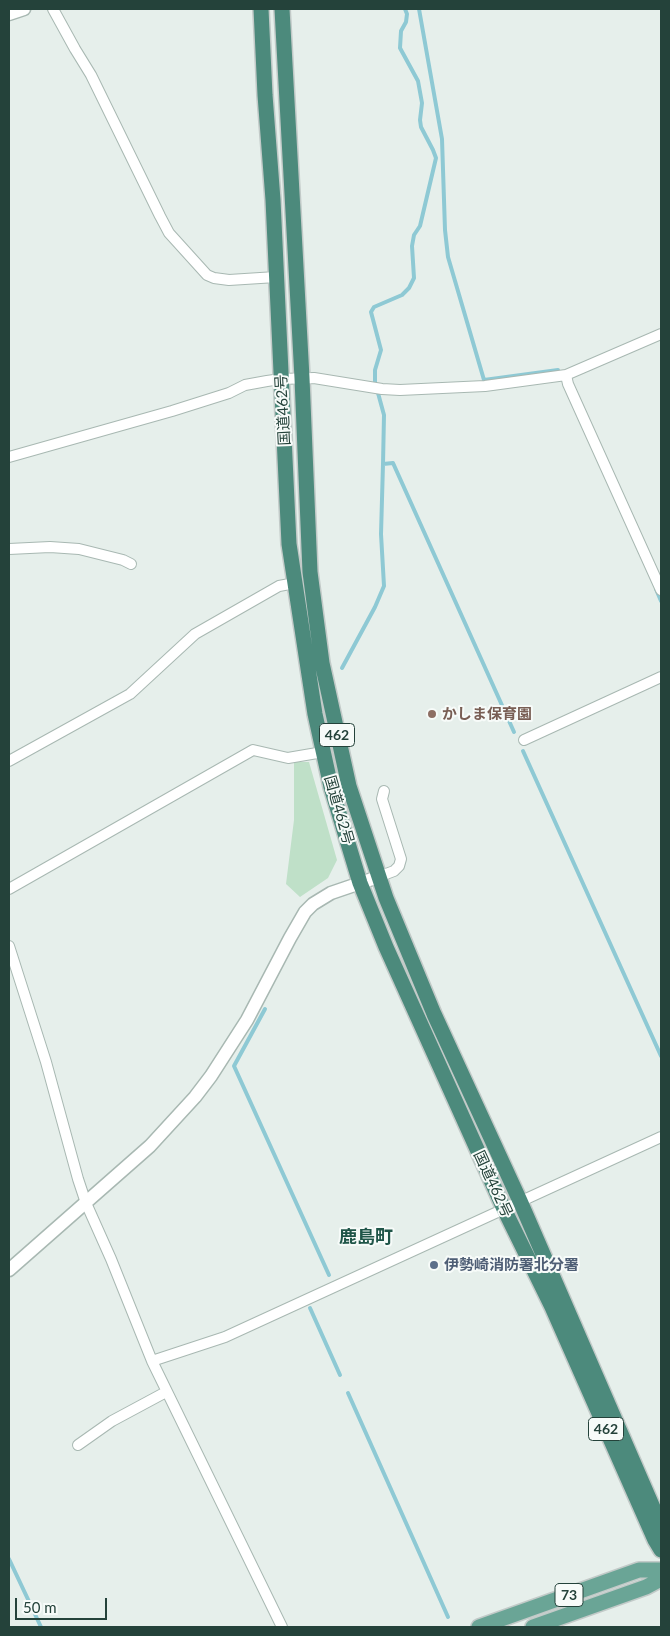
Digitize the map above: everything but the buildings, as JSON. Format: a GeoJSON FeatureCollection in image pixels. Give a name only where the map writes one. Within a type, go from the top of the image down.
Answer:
{"type":"FeatureCollection","features":[{"type":"Feature","properties":{"kind":"highway","name":"国道462号"},"geometry":{"type":"LineString","coordinates":[[261,9],[289,544],[306,662],[331,788],[360,883],[386,947],[504,1209],[552,1307],[661,1550]]}},
{"type":"Feature","properties":{"kind":"highway","name":"国道462号"},"geometry":{"type":"LineString","coordinates":[[282,9],[302,378],[310,572],[322,663],[349,786],[378,877],[434,1014],[520,1201],[661,1526]]}},
{"type":"Feature","properties":{"kind":"main road","name":"73"},"geometry":{"type":"LineString","coordinates":[[479,1627],[639,1570],[661,1570]]}},
{"type":"Feature","properties":{"kind":"main road","name":"73"},"geometry":{"type":"LineString","coordinates":[[533,1627],[646,1587],[661,1579]]}},
{"type":"Feature","properties":{"kind":"street"},"geometry":{"type":"LineString","coordinates":[[9,14],[24,9]]}},
{"type":"Feature","properties":{"kind":"street"},"geometry":{"type":"LineString","coordinates":[[53,9],[96,84],[169,233],[207,275],[214,278],[230,280],[276,277]]}},
{"type":"Feature","properties":{"kind":"street"},"geometry":{"type":"LineString","coordinates":[[9,457],[182,408],[229,393],[245,385],[281,379],[302,378],[331,380],[382,389],[400,390],[484,386],[566,375],[661,334]]}},
{"type":"Feature","properties":{"kind":"street"},"geometry":{"type":"LineString","coordinates":[[566,375],[568,384],[661,590]]}},
{"type":"Feature","properties":{"kind":"street"},"geometry":{"type":"LineString","coordinates":[[9,549],[50,547],[79,549],[131,564]]}},
{"type":"Feature","properties":{"kind":"street"},"geometry":{"type":"LineString","coordinates":[[9,761],[130,694],[194,634],[279,586],[295,583]]}},
{"type":"Feature","properties":{"kind":"street"},"geometry":{"type":"LineString","coordinates":[[524,740],[661,677]]}},
{"type":"Feature","properties":{"kind":"street"},"geometry":{"type":"LineString","coordinates":[[9,889],[253,750],[288,758],[323,752]]}},
{"type":"Feature","properties":{"kind":"street"},"geometry":{"type":"LineString","coordinates":[[9,1270],[150,1146],[184,1110],[211,1076],[248,1020],[305,912],[330,893],[394,871],[399,866],[400,859],[382,799],[384,791]]}},
{"type":"Feature","properties":{"kind":"street"},"geometry":{"type":"LineString","coordinates":[[9,946],[46,1062],[86,1203],[166,1392],[282,1627]]}},
{"type":"Feature","properties":{"kind":"street"},"geometry":{"type":"LineString","coordinates":[[152,1361],[225,1337],[661,1137]]}},
{"type":"Feature","properties":{"kind":"street"},"geometry":{"type":"LineString","coordinates":[[78,1445],[112,1421],[166,1392]]}},
{"type":"Feature","properties":{"kind":"green space"},"geometry":{"type":"Polygon","coordinates":[[[294,762],[309,762],[337,860],[328,878],[300,897],[286,884],[294,820],[294,762]]]}},
{"type":"Feature","properties":{"kind":"waterway"},"geometry":{"type":"LineString","coordinates":[[375,382],[375,370],[381,350],[371,312],[374,307],[402,295],[409,288],[414,278],[412,246],[414,235],[420,226],[436,158],[421,127],[422,103],[418,81],[400,48],[401,31],[406,22],[407,14],[405,9]]}},
{"type":"Feature","properties":{"kind":"waterway"},"geometry":{"type":"LineString","coordinates":[[419,9],[442,139],[445,230],[448,257],[484,380],[558,370]]}},
{"type":"Feature","properties":{"kind":"waterway"},"geometry":{"type":"LineString","coordinates":[[378,393],[384,415],[383,464],[393,463],[514,732]]}},
{"type":"Feature","properties":{"kind":"waterway"},"geometry":{"type":"LineString","coordinates":[[342,668],[375,607],[384,586],[381,534],[383,464]]}},
{"type":"Feature","properties":{"kind":"waterway"},"geometry":{"type":"LineString","coordinates":[[656,589],[661,601]]}},
{"type":"Feature","properties":{"kind":"waterway"},"geometry":{"type":"LineString","coordinates":[[523,751],[661,1056]]}},
{"type":"Feature","properties":{"kind":"waterway"},"geometry":{"type":"LineString","coordinates":[[265,1009],[234,1066],[329,1275]]}},
{"type":"Feature","properties":{"kind":"waterway"},"geometry":{"type":"LineString","coordinates":[[310,1308],[340,1375]]}},
{"type":"Feature","properties":{"kind":"waterway"},"geometry":{"type":"LineString","coordinates":[[348,1393],[448,1617]]}},
{"type":"Feature","properties":{"kind":"waterway"},"geometry":{"type":"LineString","coordinates":[[9,1559],[41,1627]]}},
{"type":"Feature","properties":{"kind":"place","name":"かしま保育園"},"geometry":{"type":"Point","coordinates":[432,714]}},
{"type":"Feature","properties":{"kind":"place","name":"伊勢崎消防署北分署"},"geometry":{"type":"Point","coordinates":[434,1265]}},
{"type":"Feature","properties":{"kind":"district","name":"鹿島町"},"geometry":{"type":"Point","coordinates":[366,1237]}}]}
